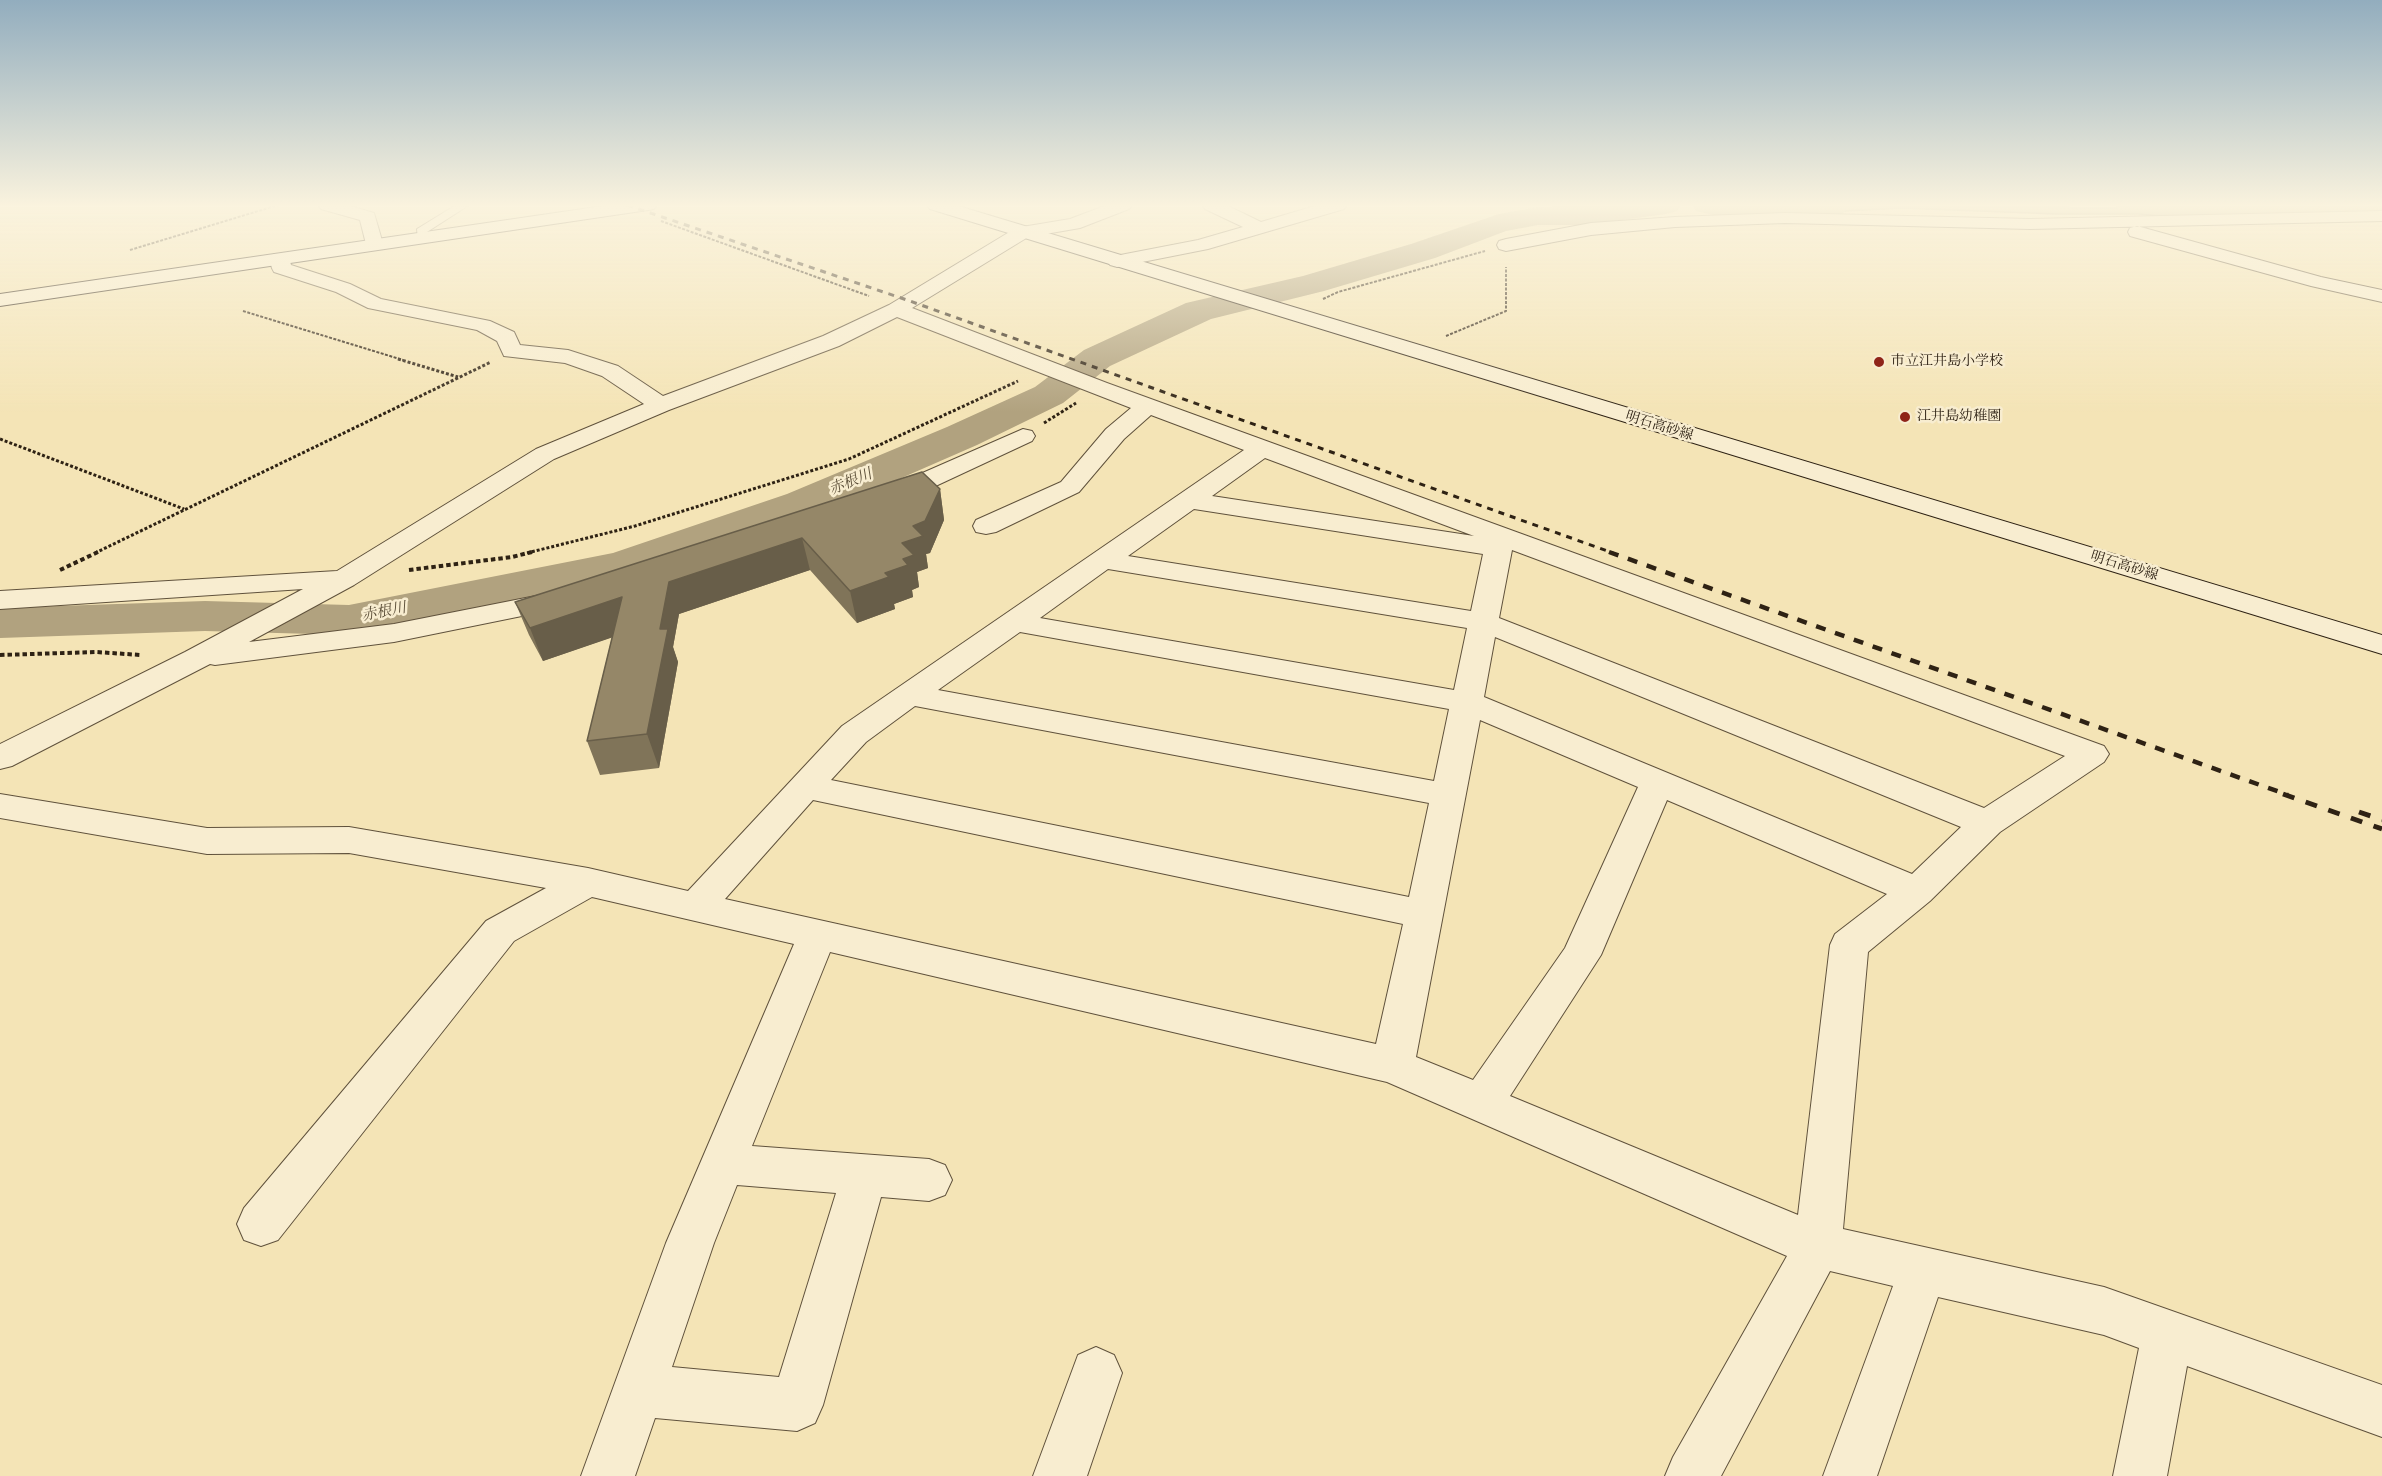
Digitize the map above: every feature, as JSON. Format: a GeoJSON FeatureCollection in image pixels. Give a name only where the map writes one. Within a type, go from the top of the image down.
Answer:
{"type":"FeatureCollection","features":[{"type":"Feature","properties":{"kind":"street"},"geometry":{"type":"LineString","coordinates":[[0,300],[175,274]]}},
{"type":"Feature","properties":{"kind":"street"},"geometry":{"type":"LineString","coordinates":[[299,274],[343,288],[375,304],[483,325],[506,337],[512,351],[568,357],[610,371],[661,405]]}},
{"type":"Feature","properties":{"kind":"street"},"geometry":{"type":"LineString","coordinates":[[0,758],[196,659],[344,579],[545,454],[661,405],[831,341],[896,309],[954,274]]}},
{"type":"Feature","properties":{"kind":"street","name":"明石高砂線"},"geometry":{"type":"LineString","coordinates":[[1160,274],[2382,645]]}},
{"type":"Feature","properties":{"kind":"street"},"geometry":{"type":"LineString","coordinates":[[2288,274],[2382,296]]}},
{"type":"Feature","properties":{"kind":"street"},"geometry":{"type":"LineString","coordinates":[[2318,282],[2325,279],[2374,276]]}},
{"type":"Feature","properties":{"kind":"street"},"geometry":{"type":"LineString","coordinates":[[896,309],[1046,368],[1263,448],[1499,541],[2092,754],[1986,823],[1917,891],[1848,945],[1818,1246],[1692,1476]]}},
{"type":"Feature","properties":{"kind":"street"},"geometry":{"type":"LineString","coordinates":[[986,526],[1070,487],[1116,434],[1148,406]]}},
{"type":"Feature","properties":{"kind":"street"},"geometry":{"type":"LineString","coordinates":[[867,505],[1023,436]]}},
{"type":"Feature","properties":{"kind":"street"},"geometry":{"type":"LineString","coordinates":[[696,907],[854,734],[1263,448]]}},
{"type":"Feature","properties":{"kind":"street"},"geometry":{"type":"LineString","coordinates":[[1189,500],[1499,541]]}},
{"type":"Feature","properties":{"kind":"street"},"geometry":{"type":"LineString","coordinates":[[1393,1066],[1499,541]]}},
{"type":"Feature","properties":{"kind":"street"},"geometry":{"type":"LineString","coordinates":[[1103,560],[1483,622],[1986,823]]}},
{"type":"Feature","properties":{"kind":"street"},"geometry":{"type":"LineString","coordinates":[[0,600],[344,579]]}},
{"type":"Feature","properties":{"kind":"street"},"geometry":{"type":"LineString","coordinates":[[196,659],[394,633],[588,594]]}},
{"type":"Feature","properties":{"kind":"street"},"geometry":{"type":"LineString","coordinates":[[1014,622],[1466,702],[1917,891]]}},
{"type":"Feature","properties":{"kind":"street"},"geometry":{"type":"LineString","coordinates":[[909,695],[1447,795]]}},
{"type":"Feature","properties":{"kind":"street"},"geometry":{"type":"LineString","coordinates":[[1481,1104],[1581,955],[1657,782]]}},
{"type":"Feature","properties":{"kind":"street"},"geometry":{"type":"LineString","coordinates":[[806,787],[1423,914]]}},
{"type":"Feature","properties":{"kind":"street"},"geometry":{"type":"LineString","coordinates":[[0,807],[207,841],[349,840],[588,882],[1393,1066],[1818,1246],[2104,1311],[2382,1411]]}},
{"type":"Feature","properties":{"kind":"street"},"geometry":{"type":"LineString","coordinates":[[261,1224],[500,931],[588,882]]}},
{"type":"Feature","properties":{"kind":"street"},"geometry":{"type":"LineString","coordinates":[[608,1476],[690,1243],[817,935]]}},
{"type":"Feature","properties":{"kind":"street"},"geometry":{"type":"LineString","coordinates":[[723,1164],[928,1180]]}},
{"type":"Feature","properties":{"kind":"street"},"geometry":{"type":"LineString","coordinates":[[638,1390],[797,1405],[864,1175]]}},
{"type":"Feature","properties":{"kind":"street"},"geometry":{"type":"LineString","coordinates":[[1850,1476],[1923,1270]]}},
{"type":"Feature","properties":{"kind":"street"},"geometry":{"type":"LineString","coordinates":[[2140,1476],[2167,1334]]}},
{"type":"Feature","properties":{"kind":"street"},"geometry":{"type":"LineString","coordinates":[[1060,1476],[1096,1373]]}},
{"type":"Feature","properties":{"kind":"path"},"geometry":{"type":"LineString","coordinates":[[807,274],[892,305],[896,309]]}},
{"type":"Feature","properties":{"kind":"path"},"geometry":{"type":"LineString","coordinates":[[1289,314],[1338,292],[1403,274]]}},
{"type":"Feature","properties":{"kind":"path"},"geometry":{"type":"LineString","coordinates":[[1410,351],[1506,311],[1506,274]]}},
{"type":"Feature","properties":{"kind":"path"},"geometry":{"type":"LineString","coordinates":[[243,311],[459,377]]}},
{"type":"Feature","properties":{"kind":"path"},"geometry":{"type":"LineString","coordinates":[[51,574],[512,351]]}},
{"type":"Feature","properties":{"kind":"path"},"geometry":{"type":"LineString","coordinates":[[344,579],[512,557],[635,526],[849,459],[1046,368]]}},
{"type":"Feature","properties":{"kind":"path"},"geometry":{"type":"LineString","coordinates":[[1023,436],[1099,388]]}},
{"type":"Feature","properties":{"kind":"path"},"geometry":{"type":"LineString","coordinates":[[0,439],[184,510]]}},
{"type":"Feature","properties":{"kind":"path"},"geometry":{"type":"LineString","coordinates":[[0,655],[96,652],[196,659]]}},
{"type":"Feature","properties":{"kind":"building"},"geometry":{"type":"Polygon","coordinates":[[[922,472],[940,489],[925,521],[913,526],[923,536],[902,543],[914,555],[903,559],[908,565],[885,573],[889,577],[850,591],[802,538],[669,582],[660,629],[668,629],[647,734],[587,741],[622,597],[530,628],[515,602],[922,472]]]}},
{"type":"Feature","properties":{"kind":"waterway","name":"赤根川"},"geometry":{"type":"LineString","coordinates":[[0,623],[205,616],[349,620],[624,565],[803,504],[962,436],[1049,395],[1097,358],[1199,311],[1346,274]]}},
{"type":"Feature","properties":{"kind":"railway"},"geometry":{"type":"LineString","coordinates":[[830,274],[1613,553]]}},
{"type":"Feature","properties":{"kind":"railway"},"geometry":{"type":"LineString","coordinates":[[1609,552],[2288,795]]}},
{"type":"Feature","properties":{"kind":"railway"},"geometry":{"type":"LineString","coordinates":[[2283,794],[2382,829]]}},
{"type":"Feature","properties":{"kind":"railway"},"geometry":{"type":"LineString","coordinates":[[2359,812],[2382,820]]}},
{"type":"Feature","properties":{"kind":"place","name":"市立江井島小学校"},"geometry":{"type":"Point","coordinates":[1879,362]}},
{"type":"Feature","properties":{"kind":"place","name":"江井島幼稚園"},"geometry":{"type":"Point","coordinates":[1905,417]}}]}
